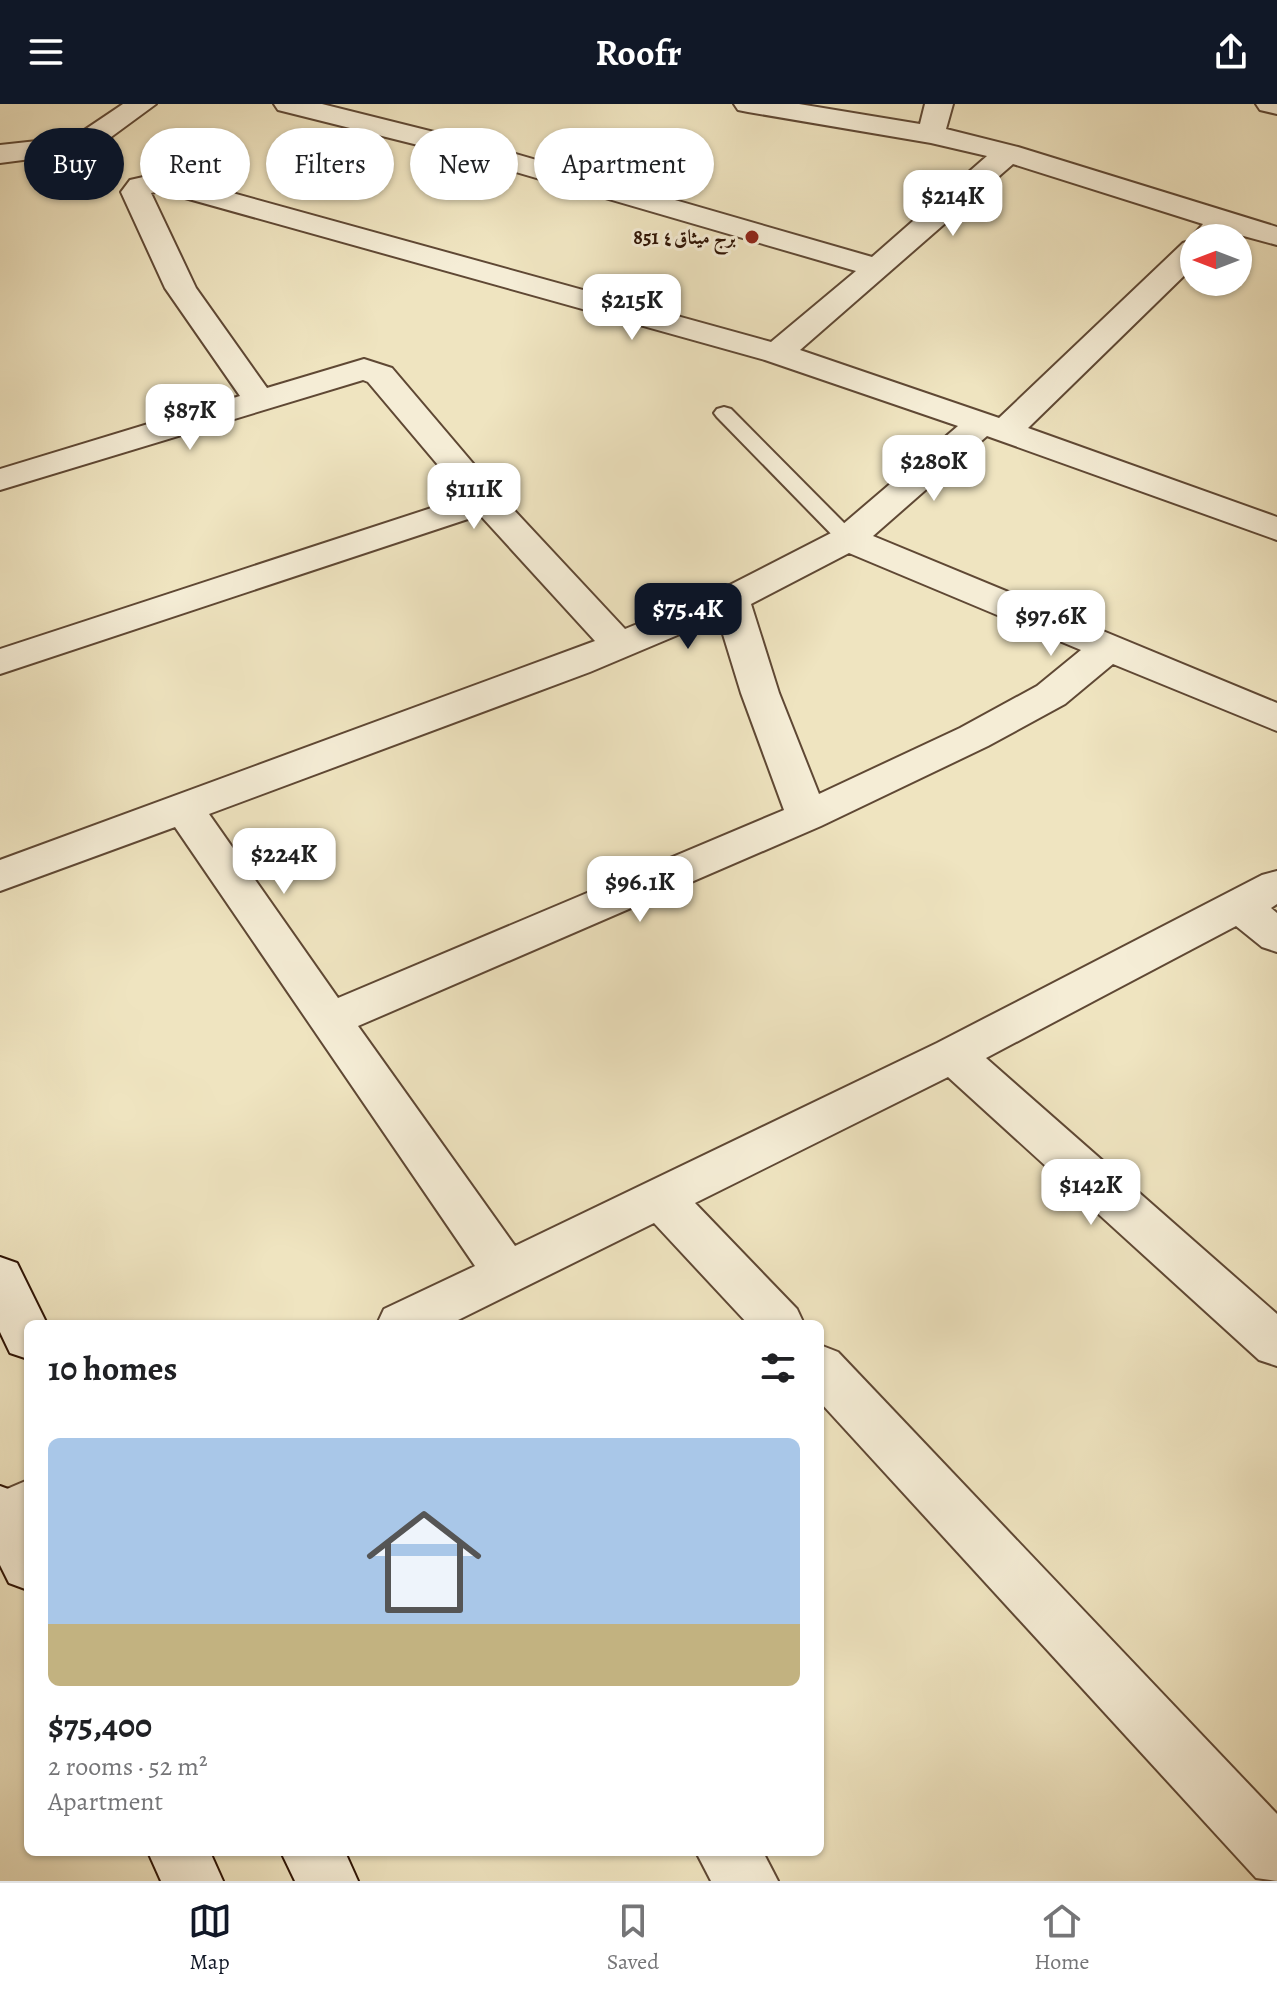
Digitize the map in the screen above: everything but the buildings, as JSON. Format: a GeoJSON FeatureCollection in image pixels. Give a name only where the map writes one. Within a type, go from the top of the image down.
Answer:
{"type":"FeatureCollection","features":[{"type":"Feature","properties":{"kind":"street"},"geometry":{"type":"LineString","coordinates":[[0,154],[82,145],[142,104]]}},
{"type":"Feature","properties":{"kind":"street"},"geometry":{"type":"LineString","coordinates":[[288,104],[464,148],[878,268]]}},
{"type":"Feature","properties":{"kind":"street"},"geometry":{"type":"LineString","coordinates":[[748,104],[931,134],[1008,153],[1199,224]]}},
{"type":"Feature","properties":{"kind":"street"},"geometry":{"type":"LineString","coordinates":[[931,134],[939,104]]}},
{"type":"Feature","properties":{"kind":"street"},"geometry":{"type":"LineString","coordinates":[[1270,104],[1277,106]]}},
{"type":"Feature","properties":{"kind":"street"},"geometry":{"type":"LineString","coordinates":[[776,353],[1008,153]]}},
{"type":"Feature","properties":{"kind":"street"},"geometry":{"type":"LineString","coordinates":[[259,400],[181,288],[136,192],[140,186],[161,182],[776,353],[994,427],[1263,524],[1277,489]]}},
{"type":"Feature","properties":{"kind":"street"},"geometry":{"type":"LineString","coordinates":[[1252,234],[1277,236]]}},
{"type":"Feature","properties":{"kind":"street"},"geometry":{"type":"LineString","coordinates":[[0,876],[620,646],[731,599],[848,539],[994,427],[1180,261]]}},
{"type":"Feature","properties":{"kind":"street"},"geometry":{"type":"LineString","coordinates":[[0,480],[364,369],[380,375],[487,501],[620,646]]}},
{"type":"Feature","properties":{"kind":"street"},"geometry":{"type":"LineString","coordinates":[[0,662],[487,501]]}},
{"type":"Feature","properties":{"kind":"street"},"geometry":{"type":"LineString","coordinates":[[848,539],[1277,718]]}},
{"type":"Feature","properties":{"kind":"street"},"geometry":{"type":"LineString","coordinates":[[731,599],[760,693],[807,816]]}},
{"type":"Feature","properties":{"kind":"street"},"geometry":{"type":"LineString","coordinates":[[329,1020],[807,816],[1000,723],[1051,695],[1107,649]]}},
{"type":"Feature","properties":{"kind":"street"},"geometry":{"type":"LineString","coordinates":[[184,809],[507,1273]]}},
{"type":"Feature","properties":{"kind":"street"},"geometry":{"type":"LineString","coordinates":[[410,1320],[953,1055],[1259,896],[1277,936]]}},
{"type":"Feature","properties":{"kind":"street"},"geometry":{"type":"LineString","coordinates":[[953,1055],[1277,1345]]}},
{"type":"Feature","properties":{"kind":"street"},"geometry":{"type":"LineString","coordinates":[[662,1199],[775,1320]]}},
{"type":"Feature","properties":{"kind":"street"},"geometry":{"type":"LineString","coordinates":[[0,1277],[24,1329]]}},
{"type":"Feature","properties":{"kind":"street"},"geometry":{"type":"LineString","coordinates":[[824,1371],[1277,1857]]}},
{"type":"Feature","properties":{"kind":"street"},"geometry":{"type":"LineString","coordinates":[[8,1512],[24,1554]]}},
{"type":"Feature","properties":{"kind":"street"},"geometry":{"type":"LineString","coordinates":[[180,1856],[193,1881]]}},
{"type":"Feature","properties":{"kind":"street"},"geometry":{"type":"LineString","coordinates":[[313,1856],[328,1881]]}},
{"type":"Feature","properties":{"kind":"street"},"geometry":{"type":"LineString","coordinates":[[729,1856],[748,1881]]}},
{"type":"Feature","properties":{"kind":"lane"},"geometry":{"type":"LineString","coordinates":[[724,413],[848,539]]}},
{"type":"Feature","properties":{"kind":"place","name":"برج ميثاق٤ 851"},"geometry":{"type":"Point","coordinates":[752,237]}}]}
